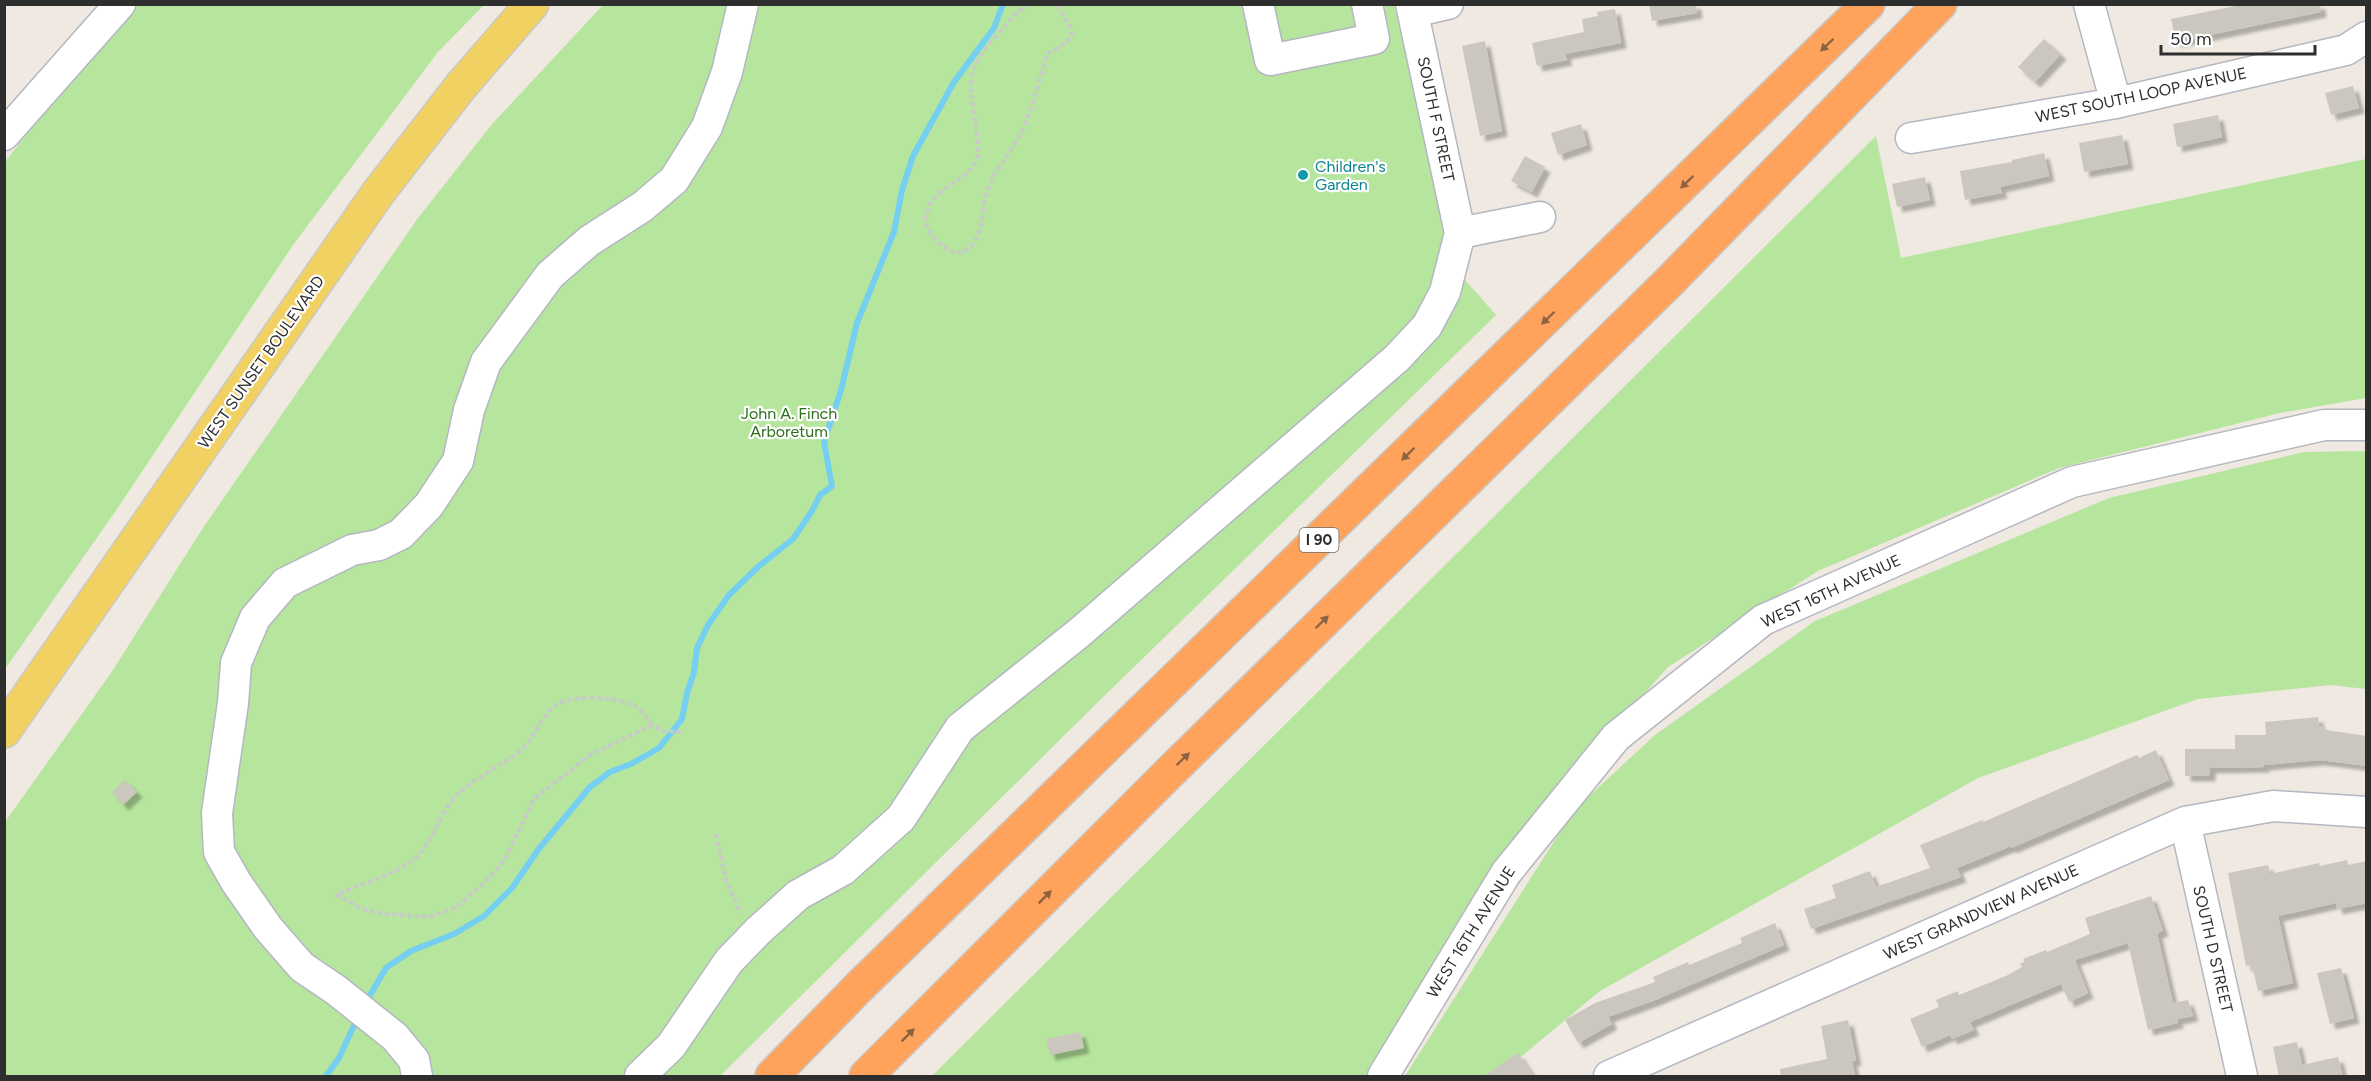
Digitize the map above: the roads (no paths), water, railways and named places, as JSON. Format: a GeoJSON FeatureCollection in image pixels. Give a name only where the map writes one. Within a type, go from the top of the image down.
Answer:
{"type":"FeatureCollection","features":[{"type":"Feature","properties":{"kind":"highway","name":"I 90"},"geometry":{"type":"LineString","coordinates":[[772,1077],[869,978],[1868,4]]}},
{"type":"Feature","properties":{"kind":"highway"},"geometry":{"type":"LineString","coordinates":[[866,1077],[1178,764],[1661,289],[1940,4]]}},
{"type":"Feature","properties":{"kind":"main road","name":"WEST SUNSET BOULEVARD"},"geometry":{"type":"LineString","coordinates":[[4,731],[378,193],[461,86],[531,4]]}},
{"type":"Feature","properties":{"kind":"street"},"geometry":{"type":"LineString","coordinates":[[4,135],[120,4]]}},
{"type":"Feature","properties":{"kind":"street"},"geometry":{"type":"LineString","coordinates":[[417,1077],[414,1060],[395,1037],[336,990],[302,967],[268,928],[236,882],[219,852],[217,813],[237,663],[255,618],[285,583],[352,550],[379,545],[401,534],[429,506],[458,461],[469,410],[486,362],[550,275],[589,241],[642,207],[674,180],[707,127],[728,72],[743,4]]}},
{"type":"Feature","properties":{"kind":"street"},"geometry":{"type":"LineString","coordinates":[[1258,4],[1270,60],[1374,39],[1367,4]]}},
{"type":"Feature","properties":{"kind":"street"},"geometry":{"type":"LineString","coordinates":[[1412,8],[1448,4]]}},
{"type":"Feature","properties":{"kind":"street"},"geometry":{"type":"LineString","coordinates":[[2089,4],[2116,103]]}},
{"type":"Feature","properties":{"kind":"street","name":"SOUTH F STREET"},"geometry":{"type":"LineString","coordinates":[[1412,8],[1460,233]]}},
{"type":"Feature","properties":{"kind":"street","name":"WEST SOUTH LOOP AVENUE"},"geometry":{"type":"LineString","coordinates":[[1911,138],[2116,103],[2346,51],[2367,37]]}},
{"type":"Feature","properties":{"kind":"street"},"geometry":{"type":"LineString","coordinates":[[640,1077],[671,1046],[729,961],[758,931],[798,895],[843,870],[901,818],[960,728],[1079,633],[1397,358],[1427,326],[1445,292],[1460,233],[1540,217]]}},
{"type":"Feature","properties":{"kind":"street","name":"WEST 16TH AVENUE"},"geometry":{"type":"LineString","coordinates":[[1383,1077],[1506,873],[1616,737],[1763,620],[2072,482],[2325,425],[2367,425]]}},
{"type":"Feature","properties":{"kind":"street","name":"WEST GRANDVIEW AVENUE"},"geometry":{"type":"LineString","coordinates":[[1609,1076],[2185,822],[2273,807],[2367,812]]}},
{"type":"Feature","properties":{"kind":"street","name":"SOUTH D STREET"},"geometry":{"type":"LineString","coordinates":[[2185,822],[2242,1077]]}},
{"type":"Feature","properties":{"kind":"waterway"},"geometry":{"type":"LineString","coordinates":[[366,1002],[386,968],[411,951],[454,934],[484,916],[512,888],[538,850],[590,787],[610,772],[631,764],[659,748],[682,719],[694,672],[697,648],[708,625],[729,595],[759,566],[793,539],[820,495],[832,486],[824,442],[841,390],[857,323],[894,232],[902,190],[913,156],[954,82],[994,28],[1003,4]]}},
{"type":"Feature","properties":{"kind":"waterway"},"geometry":{"type":"LineString","coordinates":[[326,1076],[339,1058],[357,1019]]}},
{"type":"Feature","properties":{"kind":"place","name":"Children's Garden"},"geometry":{"type":"Point","coordinates":[1303,175]}},
{"type":"Feature","properties":{"kind":"park label","name":"John A. Finch Arboretum"},"geometry":{"type":"Point","coordinates":[789,422]}}]}
